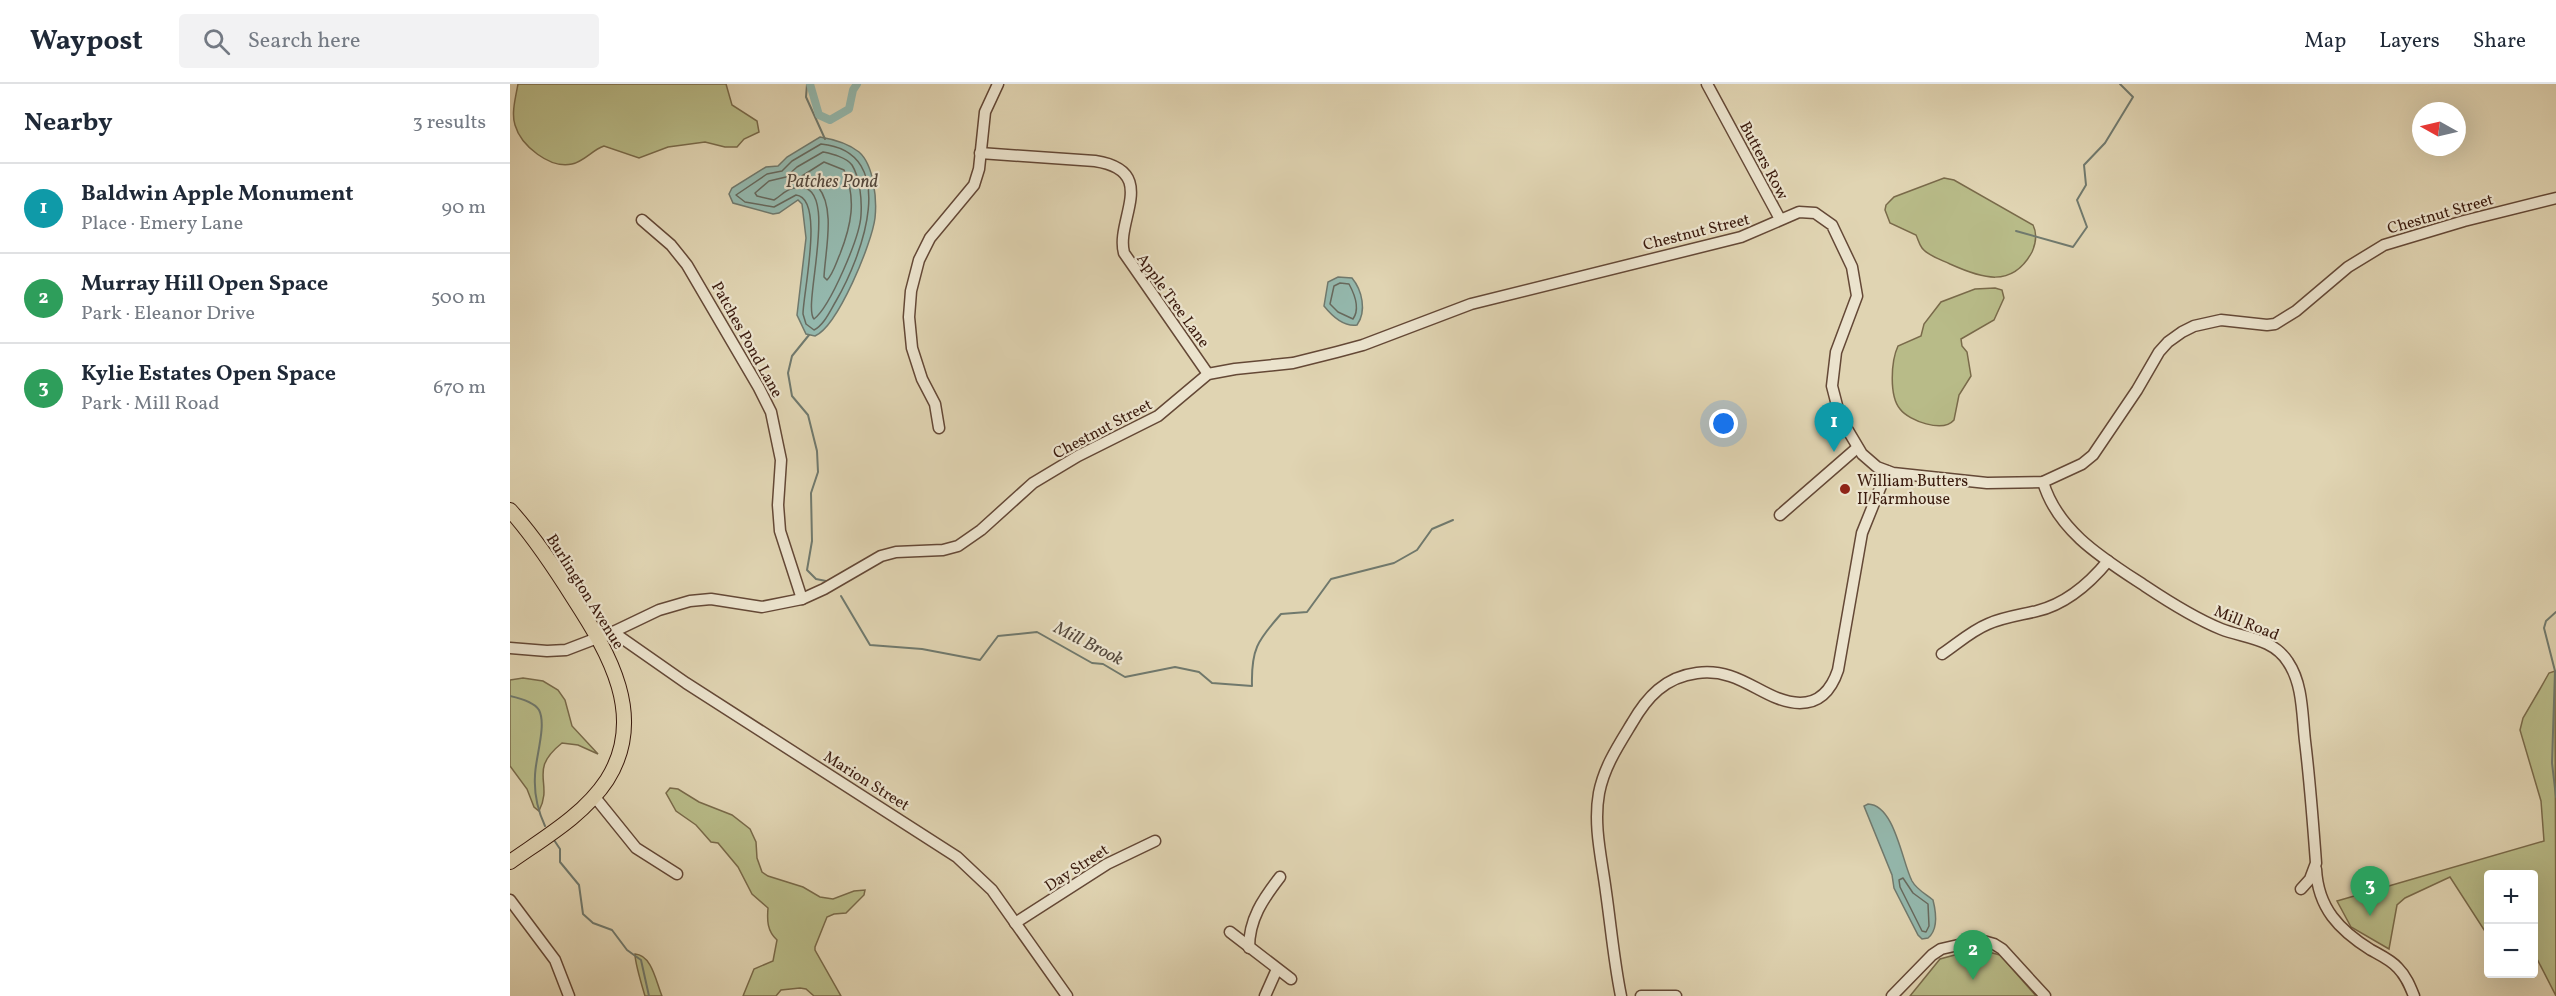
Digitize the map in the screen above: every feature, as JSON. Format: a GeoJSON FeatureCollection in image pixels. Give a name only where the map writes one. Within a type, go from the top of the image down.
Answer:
{"type":"FeatureCollection","features":[{"type":"Feature","properties":{"kind":"main road","name":"Burlington Avenue"},"geometry":{"type":"LineString","coordinates":[[510,510],[544,551],[598,638],[620,685],[624,721],[622,743],[616,762],[594,796],[559,827],[510,862]]}},
{"type":"Feature","properties":{"kind":"street"},"geometry":{"type":"LineString","coordinates":[[939,428],[935,404],[922,379],[912,348],[909,317],[911,291],[919,260],[930,238],[974,185],[985,112],[998,84]]}},
{"type":"Feature","properties":{"kind":"street","name":"Butters Row"},"geometry":{"type":"LineString","coordinates":[[1707,84],[1780,219]]}},
{"type":"Feature","properties":{"kind":"street","name":"Apple Tree Lane"},"geometry":{"type":"LineString","coordinates":[[980,153],[1095,160],[1112,166],[1124,174],[1129,184],[1132,201],[1122,237],[1124,253],[1208,374]]}},
{"type":"Feature","properties":{"kind":"street","name":"Chestnut Street"},"geometry":{"type":"LineString","coordinates":[[510,648],[566,650],[613,632],[659,610],[690,601],[711,599],[762,607],[802,599],[824,589],[881,555],[943,550],[958,546],[981,530],[1034,483],[1078,456],[1158,416],[1208,374],[1320,357],[1363,345],[1491,298],[1741,237],[1780,219],[1803,212],[1815,213],[1836,232],[1852,267],[1857,296],[1836,352],[1832,386],[1840,417],[1857,448],[1871,462],[1887,471],[1987,483],[2043,482],[2082,464],[2093,455],[2137,390],[2159,352],[2182,332],[2194,326],[2221,320],[2275,324],[2296,311],[2348,267],[2384,245],[2464,220],[2556,198]]}},
{"type":"Feature","properties":{"kind":"street","name":"Patches Pond Lane"},"geometry":{"type":"LineString","coordinates":[[642,220],[675,249],[697,280],[771,412],[781,460],[778,505],[780,531],[802,599]]}},
{"type":"Feature","properties":{"kind":"street"},"geometry":{"type":"LineString","coordinates":[[1780,515],[1857,448]]}},
{"type":"Feature","properties":{"kind":"street"},"geometry":{"type":"LineString","coordinates":[[1621,996],[1613,953],[1597,817],[1603,779],[1612,756],[1649,697],[1664,684],[1689,674],[1707,672],[1733,676],[1780,698],[1798,703],[1816,700],[1825,694],[1838,670],[1862,533],[1887,471]]}},
{"type":"Feature","properties":{"kind":"street","name":"Mill Road"},"geometry":{"type":"LineString","coordinates":[[2043,482],[2056,511],[2068,527],[2090,548],[2201,619],[2270,644],[2286,659],[2293,671],[2300,698],[2319,891],[2334,921],[2350,937],[2397,967],[2406,978],[2415,996]]}},
{"type":"Feature","properties":{"kind":"street"},"geometry":{"type":"LineString","coordinates":[[1942,654],[1990,623],[2038,611],[2066,599],[2094,577],[2108,561]]}},
{"type":"Feature","properties":{"kind":"street","name":"Marion Street"},"geometry":{"type":"LineString","coordinates":[[613,632],[713,700],[938,843],[983,880],[1067,996]]}},
{"type":"Feature","properties":{"kind":"street"},"geometry":{"type":"LineString","coordinates":[[594,796],[636,848],[677,874]]}},
{"type":"Feature","properties":{"kind":"street","name":"Day Street"},"geometry":{"type":"LineString","coordinates":[[1015,923],[1107,864],[1155,841]]}},
{"type":"Feature","properties":{"kind":"street"},"geometry":{"type":"LineString","coordinates":[[2301,889],[2310,879],[2316,863]]}},
{"type":"Feature","properties":{"kind":"street"},"geometry":{"type":"LineString","coordinates":[[1249,948],[1250,932],[1256,912],[1280,877]]}},
{"type":"Feature","properties":{"kind":"street"},"geometry":{"type":"LineString","coordinates":[[510,900],[555,960],[569,996]]}},
{"type":"Feature","properties":{"kind":"street"},"geometry":{"type":"LineString","coordinates":[[1230,932],[1291,979]]}},
{"type":"Feature","properties":{"kind":"street"},"geometry":{"type":"LineString","coordinates":[[1892,996],[1938,950],[1980,940],[2002,949],[2045,996]]}},
{"type":"Feature","properties":{"kind":"street"},"geometry":{"type":"LineString","coordinates":[[1265,996],[1276,969]]}},
{"type":"Feature","properties":{"kind":"street"},"geometry":{"type":"LineString","coordinates":[[1641,996],[1676,996]]}},
{"type":"Feature","properties":{"kind":"green space"},"geometry":{"type":"Polygon","coordinates":[[[518,84],[726,84],[732,105],[757,121],[759,132],[744,139],[737,147],[725,147],[705,142],[668,147],[639,158],[604,146],[577,163],[563,165],[538,154],[523,141],[518,133],[515,125],[514,104],[518,84]]]}},
{"type":"Feature","properties":{"kind":"green space"},"geometry":{"type":"Polygon","coordinates":[[[1944,178],[1954,180],[2033,225],[2035,242],[2024,264],[2005,276],[1984,276],[1973,273],[1935,258],[1925,251],[1916,235],[1890,223],[1885,210],[1886,205],[1894,197],[1944,178]]]}},
{"type":"Feature","properties":{"kind":"green space"},"geometry":{"type":"Polygon","coordinates":[[[1975,289],[2002,290],[2004,298],[1994,320],[1961,339],[1962,346],[1967,352],[1971,376],[1959,395],[1954,420],[1949,424],[1934,425],[1911,418],[1900,409],[1894,396],[1893,369],[1898,346],[1921,336],[1924,324],[1941,302],[1975,289]]]}},
{"type":"Feature","properties":{"kind":"green space"},"geometry":{"type":"Polygon","coordinates":[[[2555,671],[2556,996],[2538,961],[2538,870],[2484,870],[2484,930],[2450,877],[2405,898],[2397,905],[2389,949],[2351,927],[2337,901],[2544,841],[2541,801],[2520,730],[2523,718],[2549,673],[2555,671]]]}},
{"type":"Feature","properties":{"kind":"green space"},"geometry":{"type":"Polygon","coordinates":[[[523,678],[543,681],[558,690],[565,700],[572,726],[598,754],[578,745],[562,743],[546,761],[543,769],[544,792],[539,811],[534,807],[527,789],[510,766],[510,680],[523,678]]]}},
{"type":"Feature","properties":{"kind":"green space"},"geometry":{"type":"Polygon","coordinates":[[[670,788],[678,789],[699,802],[732,815],[750,829],[756,842],[757,858],[762,872],[768,876],[803,887],[820,897],[833,899],[854,891],[865,890],[864,895],[846,913],[827,917],[815,947],[841,996],[814,996],[806,989],[800,988],[781,990],[776,996],[743,996],[754,969],[773,961],[777,940],[768,925],[768,908],[752,894],[738,867],[718,843],[711,842],[696,825],[676,811],[666,793],[670,788]]]}},
{"type":"Feature","properties":{"kind":"green space"},"geometry":{"type":"Polygon","coordinates":[[[1977,949],[2000,955],[2036,996],[1910,996],[1940,959],[1977,949]]]}},
{"type":"Feature","properties":{"kind":"green space"},"geometry":{"type":"Polygon","coordinates":[[[635,954],[646,959],[662,996],[645,996],[635,954]]]}},
{"type":"Feature","properties":{"kind":"water","name":"Patches Pond"},"geometry":{"type":"Polygon","coordinates":[[[820,137],[850,147],[864,158],[871,174],[876,211],[868,246],[852,283],[834,317],[815,336],[806,334],[797,315],[806,238],[802,204],[798,200],[779,213],[773,214],[733,203],[729,194],[732,188],[766,167],[778,166],[787,157],[820,137]]]}},
{"type":"Feature","properties":{"kind":"water"},"geometry":{"type":"Polygon","coordinates":[[[1338,277],[1352,278],[1358,288],[1362,301],[1362,313],[1357,325],[1343,323],[1324,306],[1328,282],[1338,277]]]}},
{"type":"Feature","properties":{"kind":"water"},"geometry":{"type":"Polygon","coordinates":[[[1868,804],[1877,807],[1885,814],[1896,836],[1912,881],[1933,900],[1935,926],[1928,938],[1922,939],[1918,935],[1894,888],[1892,875],[1864,806],[1868,804]]]}},
{"type":"Feature","properties":{"kind":"waterway","name":"Mill Brook"},"geometry":{"type":"LineString","coordinates":[[807,84],[806,97],[825,139]]}},
{"type":"Feature","properties":{"kind":"waterway"},"geometry":{"type":"LineString","coordinates":[[810,84],[819,115],[830,120],[849,109],[853,90],[857,84]]}},
{"type":"Feature","properties":{"kind":"waterway"},"geometry":{"type":"LineString","coordinates":[[2016,231],[2073,247],[2087,227],[2077,200],[2086,185],[2084,165],[2105,143],[2133,97],[2120,84]]}},
{"type":"Feature","properties":{"kind":"waterway","name":"Mill Brook"},"geometry":{"type":"LineString","coordinates":[[809,335],[792,356],[788,373],[792,396],[808,415],[817,451],[818,472],[811,493],[812,541],[807,570],[816,579],[826,581]]}},
{"type":"Feature","properties":{"kind":"waterway","name":"Mill Brook"},"geometry":{"type":"LineString","coordinates":[[841,596],[870,645],[922,649],[980,660],[998,636],[1037,632],[1092,663],[1103,664],[1125,677],[1175,667],[1199,672],[1212,683],[1252,686],[1254,655],[1257,647],[1281,614],[1307,612],[1331,579],[1394,563],[1417,550],[1432,529],[1453,520]]}},
{"type":"Feature","properties":{"kind":"waterway"},"geometry":{"type":"LineString","coordinates":[[2556,612],[2546,621],[2544,628],[2555,671],[2552,763],[2556,797]]}},
{"type":"Feature","properties":{"kind":"waterway","name":"Mill Brook"},"geometry":{"type":"LineString","coordinates":[[510,696],[534,705],[541,716],[535,782],[537,801],[545,826]]}},
{"type":"Feature","properties":{"kind":"waterway","name":"Mill Brook"},"geometry":{"type":"LineString","coordinates":[[554,840],[560,849],[560,862],[579,885],[583,914],[593,923],[612,930],[627,950],[641,960],[649,996]]}},
{"type":"Feature","properties":{"kind":"place","name":"Baldwin Apple Monument"},"geometry":{"type":"Point","coordinates":[1834,452]}},
{"type":"Feature","properties":{"kind":"place","name":"William Butters II Farmhouse"},"geometry":{"type":"Point","coordinates":[1845,489]}},
{"type":"Feature","properties":{"kind":"place","name":"Kylie Estates Open Space"},"geometry":{"type":"Point","coordinates":[2370,916]}},
{"type":"Feature","properties":{"kind":"place","name":"Murray Hill Open Space"},"geometry":{"type":"Point","coordinates":[1973,980]}}]}
